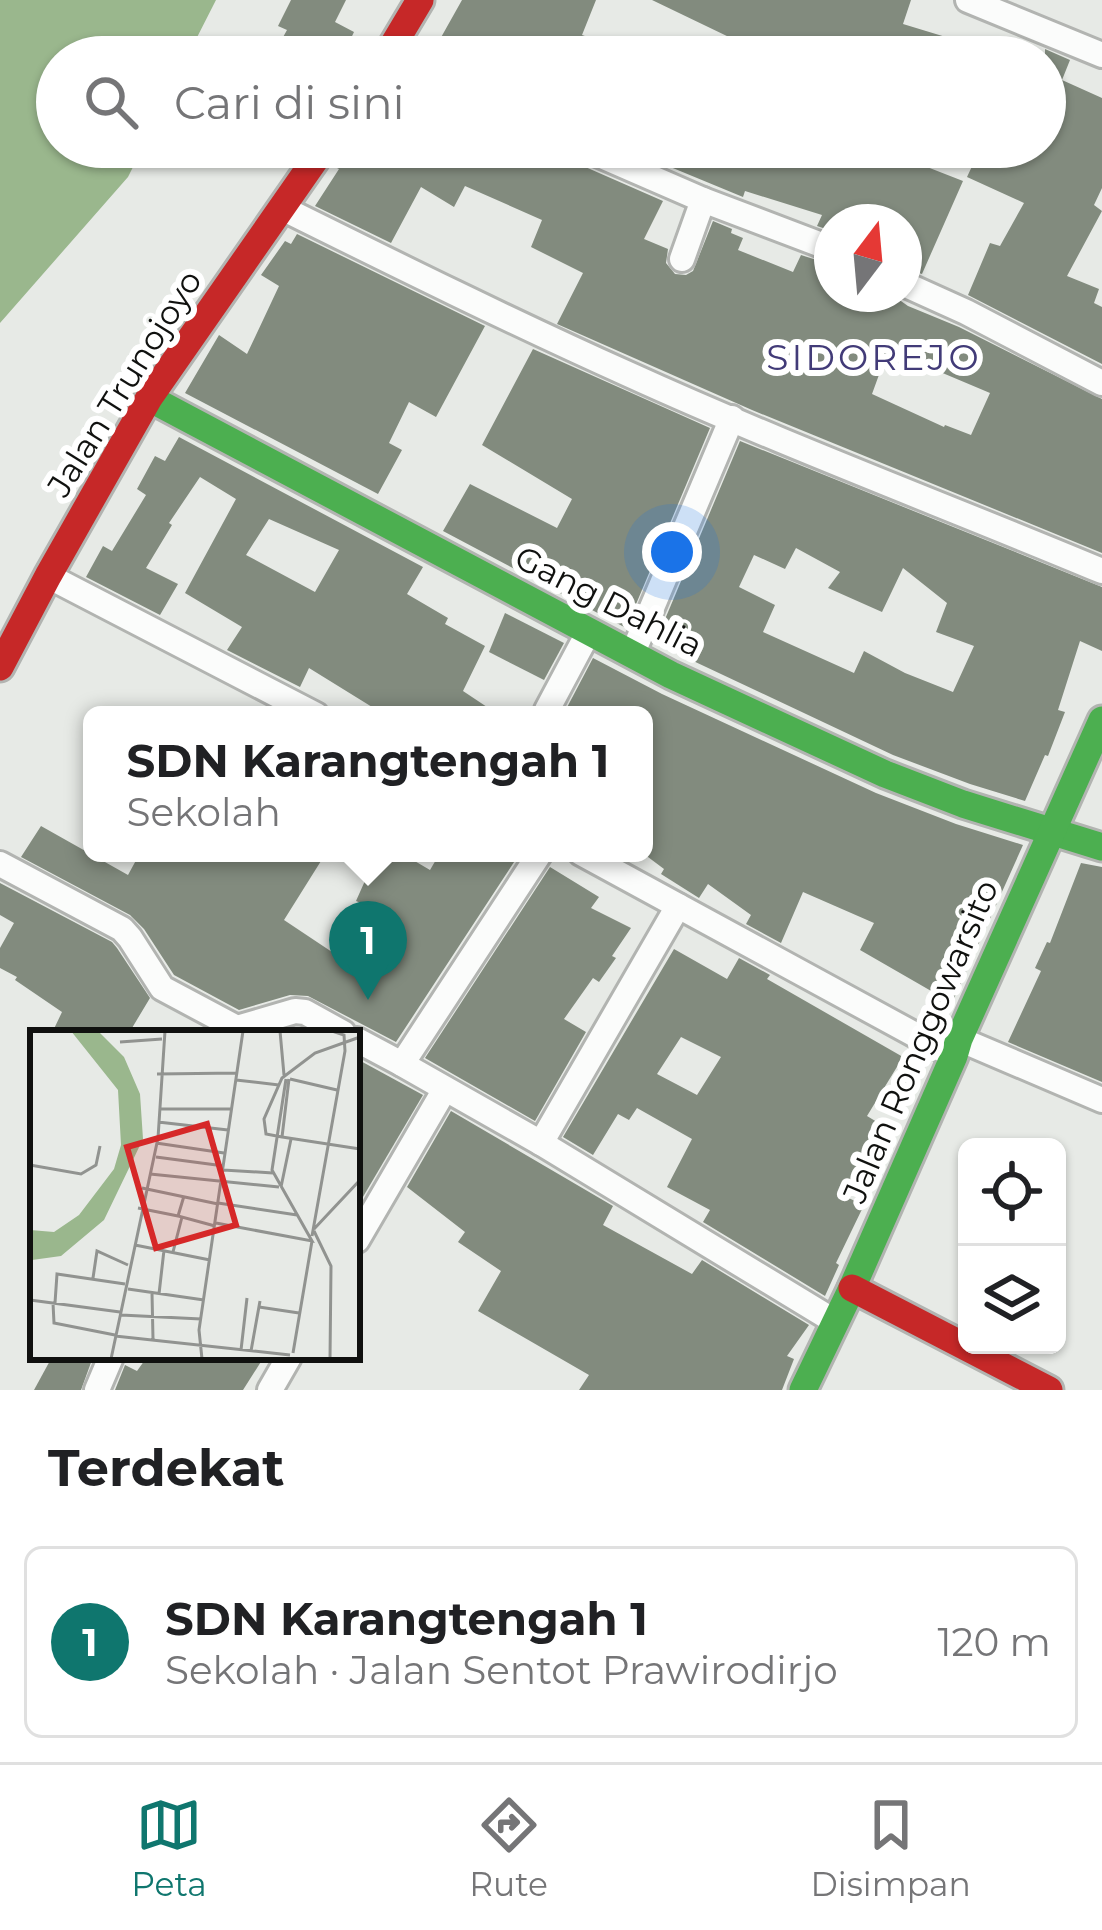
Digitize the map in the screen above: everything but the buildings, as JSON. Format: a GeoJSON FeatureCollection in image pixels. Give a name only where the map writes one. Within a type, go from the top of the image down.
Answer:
{"type":"FeatureCollection","features":[{"type":"Feature","properties":{"kind":"street"},"geometry":{"type":"LineString","coordinates":[[402,36],[420,0]]}},
{"type":"Feature","properties":{"kind":"street"},"geometry":{"type":"LineString","coordinates":[[968,0],[1054,36]]}},
{"type":"Feature","properties":{"kind":"street"},"geometry":{"type":"LineString","coordinates":[[1066,41],[1102,56]]}},
{"type":"Feature","properties":{"kind":"street","name":"Jalan Trunojoyo"},"geometry":{"type":"LineString","coordinates":[[0,667],[149,398],[310,168]]}},
{"type":"Feature","properties":{"kind":"street"},"geometry":{"type":"LineString","coordinates":[[629,168],[814,242]]}},
{"type":"Feature","properties":{"kind":"street"},"geometry":{"type":"LineString","coordinates":[[682,259],[703,200]]}},
{"type":"Feature","properties":{"kind":"street"},"geometry":{"type":"LineString","coordinates":[[282,208],[502,316],[731,418],[1102,571]]}},
{"type":"Feature","properties":{"kind":"street"},"geometry":{"type":"LineString","coordinates":[[922,292],[1102,383]]}},
{"type":"Feature","properties":{"kind":"street","name":"Gang Dahlia"},"geometry":{"type":"LineString","coordinates":[[149,398],[632,655],[885,774],[1102,848]]}},
{"type":"Feature","properties":{"kind":"street"},"geometry":{"type":"LineString","coordinates":[[632,655],[731,418]]}},
{"type":"Feature","properties":{"kind":"street"},"geometry":{"type":"LineString","coordinates":[[48,576],[299,706]]}},
{"type":"Feature","properties":{"kind":"street"},"geometry":{"type":"LineString","coordinates":[[549,706],[588,633]]}},
{"type":"Feature","properties":{"kind":"street","name":"Jalan Ronggowarsito"},"geometry":{"type":"LineString","coordinates":[[803,1390],[1102,720]]}},
{"type":"Feature","properties":{"kind":"street"},"geometry":{"type":"LineString","coordinates":[[402,1064],[533,862]]}},
{"type":"Feature","properties":{"kind":"street"},"geometry":{"type":"LineString","coordinates":[[597,862],[956,1047],[1102,1100]]}},
{"type":"Feature","properties":{"kind":"street"},"geometry":{"type":"LineString","coordinates":[[0,864],[126,933],[162,988],[238,1028],[259,1027],[295,1011],[338,1030]]}},
{"type":"Feature","properties":{"kind":"street"},"geometry":{"type":"LineString","coordinates":[[541,1143],[678,906]]}},
{"type":"Feature","properties":{"kind":"street"},"geometry":{"type":"LineString","coordinates":[[360,1042],[541,1143],[834,1321]]}},
{"type":"Feature","properties":{"kind":"street"},"geometry":{"type":"LineString","coordinates":[[360,1235],[445,1089]]}},
{"type":"Feature","properties":{"kind":"street"},"geometry":{"type":"LineString","coordinates":[[852,1288],[1049,1390]]}},
{"type":"Feature","properties":{"kind":"street"},"geometry":{"type":"LineString","coordinates":[[97,1390],[110,1360]]}},
{"type":"Feature","properties":{"kind":"street"},"geometry":{"type":"LineString","coordinates":[[270,1390],[287,1360]]}},
{"type":"Feature","properties":{"kind":"shaded area"},"geometry":{"type":"Polygon","coordinates":[[[0,0],[216,0],[198,36],[36,36],[36,168],[132,168],[0,323],[0,0]]]}},
{"type":"Feature","properties":{"kind":"traffic: fast"},"geometry":{"type":"LineString","coordinates":[[149,398],[671,675],[885,774],[1102,847]]}},
{"type":"Feature","properties":{"kind":"traffic: fast"},"geometry":{"type":"LineString","coordinates":[[803,1390],[1102,720]]}},
{"type":"Feature","properties":{"kind":"traffic: jam"},"geometry":{"type":"LineString","coordinates":[[399,36],[420,0]]}},
{"type":"Feature","properties":{"kind":"traffic: jam"},"geometry":{"type":"LineString","coordinates":[[0,667],[149,398],[309,168]]}},
{"type":"Feature","properties":{"kind":"traffic: jam"},"geometry":{"type":"LineString","coordinates":[[852,1288],[1049,1390]]}},
{"type":"Feature","properties":{"kind":"place","name":"SDN Karangtengah 1"},"geometry":{"type":"Point","coordinates":[368,1000]}},
{"type":"Feature","properties":{"kind":"district","name":"SIDOREJO"},"geometry":{"type":"Point","coordinates":[874,357]}}]}
